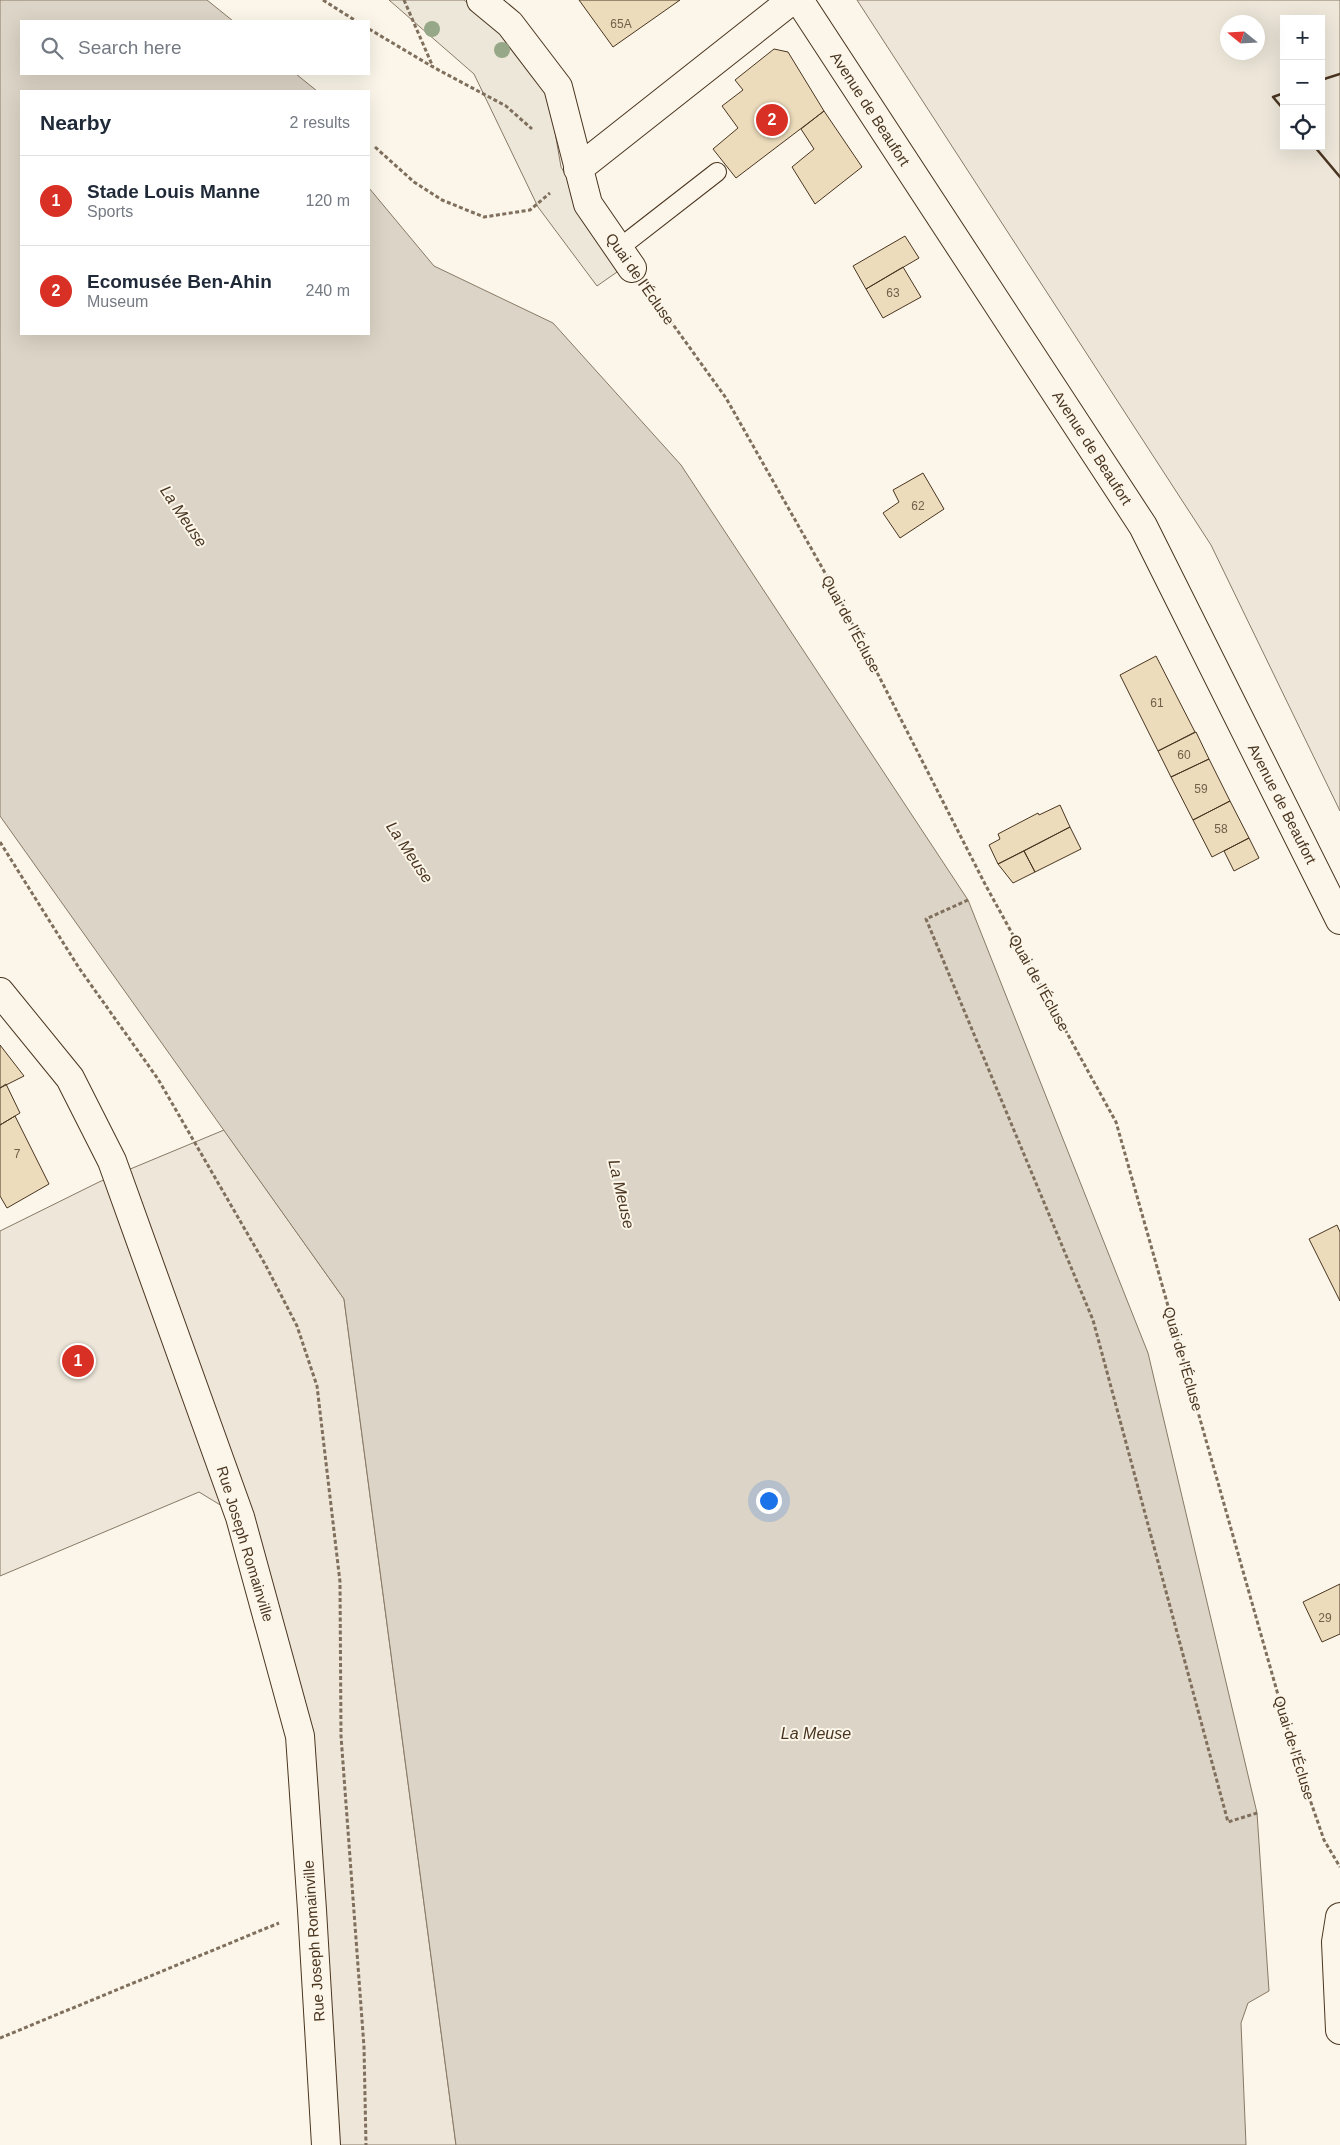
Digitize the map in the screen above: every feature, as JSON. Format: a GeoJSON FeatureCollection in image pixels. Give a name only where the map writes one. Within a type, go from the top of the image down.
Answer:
{"type":"FeatureCollection","features":[{"type":"Feature","properties":{"kind":"street","name":"Quai de l'Écluse"},"geometry":{"type":"LineString","coordinates":[[480,0],[510,24],[558,87],[588,204],[625,258]]}},
{"type":"Feature","properties":{"kind":"street"},"geometry":{"type":"LineString","coordinates":[[578,170],[792,0]]}},
{"type":"Feature","properties":{"kind":"street","name":"Avenue de Beaufort"},"geometry":{"type":"LineString","coordinates":[[799,0],[1143,526],[1340,920]]}},
{"type":"Feature","properties":{"kind":"street","name":"Rue Joseph Romainville"},"geometry":{"type":"LineString","coordinates":[[0,992],[70,1078],[112,1161],[240,1517],[300,1736],[326,2145]]}},
{"type":"Feature","properties":{"kind":"street"},"geometry":{"type":"LineString","coordinates":[[1340,1917],[1336,1942],[1340,2030]]}},
{"type":"Feature","properties":{"kind":"lane"},"geometry":{"type":"LineString","coordinates":[[625,258],[717,172]]}},
{"type":"Feature","properties":{"kind":"path"},"geometry":{"type":"LineString","coordinates":[[323,0],[354,20]]}},
{"type":"Feature","properties":{"kind":"path"},"geometry":{"type":"LineString","coordinates":[[404,0],[433,67]]}},
{"type":"Feature","properties":{"kind":"path"},"geometry":{"type":"LineString","coordinates":[[370,30],[433,67],[506,106],[535,132]]}},
{"type":"Feature","properties":{"kind":"path"},"geometry":{"type":"LineString","coordinates":[[375,147],[414,182],[442,200],[484,217],[530,210],[578,170]]}},
{"type":"Feature","properties":{"kind":"path","name":"Quai de l'Écluse"},"geometry":{"type":"LineString","coordinates":[[625,258],[726,398],[813,551],[837,594],[986,886],[1116,1122],[1297,1762],[1324,1840],[1340,1867]]}},
{"type":"Feature","properties":{"kind":"path"},"geometry":{"type":"LineString","coordinates":[[0,842],[79,968],[163,1088],[265,1264],[297,1326],[317,1386],[340,1582],[341,1736],[364,2047],[366,2145]]}},
{"type":"Feature","properties":{"kind":"path"},"geometry":{"type":"LineString","coordinates":[[968,900],[926,919],[1093,1320],[1228,1822],[1257,1813]]}},
{"type":"Feature","properties":{"kind":"path"},"geometry":{"type":"LineString","coordinates":[[0,2038],[312,1910]]}},
{"type":"Feature","properties":{"kind":"shaded area"},"geometry":{"type":"Polygon","coordinates":[[[389,0],[464,0],[504,32],[548,91],[561,167],[597,229],[617,272],[597,286],[538,207],[474,74],[389,0]]]}},
{"type":"Feature","properties":{"kind":"shaded area"},"geometry":{"type":"Polygon","coordinates":[[[857,0],[1340,0],[1340,811],[1211,545],[857,0]]]}},
{"type":"Feature","properties":{"kind":"shaded area"},"geometry":{"type":"Polygon","coordinates":[[[224,1130],[344,1299],[456,2145],[326,2145],[300,1736],[240,1517],[199,1492],[0,1576],[0,1231],[99,1182],[224,1130]]]}},
{"type":"Feature","properties":{"kind":"water","name":"La Meuse"},"geometry":{"type":"Polygon","coordinates":[[[0,0],[207,0],[232,20],[20,20],[20,75],[297,75],[316,90],[20,90],[20,335],[370,335],[370,189],[434,266],[553,323],[681,465],[968,900],[1148,1353],[1257,1813],[1269,1991],[1248,2003],[1241,2023],[1246,2145],[456,2145],[344,1299],[0,816],[0,0]]]}},
{"type":"Feature","properties":{"kind":"building"},"geometry":{"type":"Polygon","coordinates":[[[579,0],[680,0],[613,47],[579,0]]]}},
{"type":"Feature","properties":{"kind":"building"},"geometry":{"type":"Polygon","coordinates":[[[774,49],[788,52],[824,111],[736,178],[713,149],[738,128],[722,106],[743,90],[735,80],[774,49]]]}},
{"type":"Feature","properties":{"kind":"building"},"geometry":{"type":"Polygon","coordinates":[[[824,111],[862,167],[815,204],[792,167],[814,149],[801,129],[824,111]]]}},
{"type":"Feature","properties":{"kind":"building"},"geometry":{"type":"Polygon","coordinates":[[[905,236],[919,258],[866,289],[853,266],[905,236]]]}},
{"type":"Feature","properties":{"kind":"building"},"geometry":{"type":"Polygon","coordinates":[[[903,267],[921,297],[883,318],[866,289],[903,267]]]}},
{"type":"Feature","properties":{"kind":"building"},"geometry":{"type":"Polygon","coordinates":[[[923,473],[944,509],[900,538],[883,513],[899,502],[893,490],[923,473]]]}},
{"type":"Feature","properties":{"kind":"building"},"geometry":{"type":"Polygon","coordinates":[[[1156,656],[1195,732],[1158,751],[1120,675],[1156,656]]]}},
{"type":"Feature","properties":{"kind":"building"},"geometry":{"type":"Polygon","coordinates":[[[1196,732],[1209,759],[1171,777],[1158,751],[1196,732]]]}},
{"type":"Feature","properties":{"kind":"building"},"geometry":{"type":"Polygon","coordinates":[[[1209,759],[1230,801],[1193,820],[1171,777],[1209,759]]]}},
{"type":"Feature","properties":{"kind":"building"},"geometry":{"type":"Polygon","coordinates":[[[1230,801],[1249,838],[1212,857],[1193,820],[1230,801]]]}},
{"type":"Feature","properties":{"kind":"building"},"geometry":{"type":"Polygon","coordinates":[[[1060,805],[1070,827],[998,864],[989,845],[1000,839],[998,834],[1038,813],[1039,815],[1060,805]]]}},
{"type":"Feature","properties":{"kind":"building"},"geometry":{"type":"Polygon","coordinates":[[[1070,827],[1081,849],[1035,872],[1024,851],[1070,827]]]}},
{"type":"Feature","properties":{"kind":"building"},"geometry":{"type":"Polygon","coordinates":[[[1249,838],[1259,858],[1234,871],[1224,851],[1249,838]]]}},
{"type":"Feature","properties":{"kind":"building"},"geometry":{"type":"Polygon","coordinates":[[[1024,851],[1035,872],[1013,883],[998,864],[1024,851]]]}},
{"type":"Feature","properties":{"kind":"building"},"geometry":{"type":"Polygon","coordinates":[[[0,1045],[24,1076],[0,1088],[0,1045]]]}},
{"type":"Feature","properties":{"kind":"building"},"geometry":{"type":"Polygon","coordinates":[[[6,1084],[20,1113],[0,1125],[0,1088],[6,1084]]]}},
{"type":"Feature","properties":{"kind":"building"},"geometry":{"type":"Polygon","coordinates":[[[15,1116],[49,1184],[7,1208],[0,1196],[0,1125],[15,1116]]]}},
{"type":"Feature","properties":{"kind":"building"},"geometry":{"type":"Polygon","coordinates":[[[1337,1225],[1340,1232],[1340,1301],[1309,1239],[1337,1225]]]}},
{"type":"Feature","properties":{"kind":"building"},"geometry":{"type":"Polygon","coordinates":[[[1340,1584],[1340,1634],[1322,1642],[1303,1602],[1340,1584]]]}},
{"type":"Feature","properties":{"kind":"wall"},"geometry":{"type":"LineString","coordinates":[[1325,79],[1340,74]]}},
{"type":"Feature","properties":{"kind":"wall"},"geometry":{"type":"LineString","coordinates":[[1280,94],[1273,97],[1280,105]]}},
{"type":"Feature","properties":{"kind":"wall"},"geometry":{"type":"LineString","coordinates":[[1317,150],[1340,177]]}},
{"type":"Feature","properties":{"kind":"place","name":"Ecomusée Ben-Ahin"},"geometry":{"type":"Point","coordinates":[772,120]}},
{"type":"Feature","properties":{"kind":"place","name":"Stade Louis Manne"},"geometry":{"type":"Point","coordinates":[78,1361]}}]}
